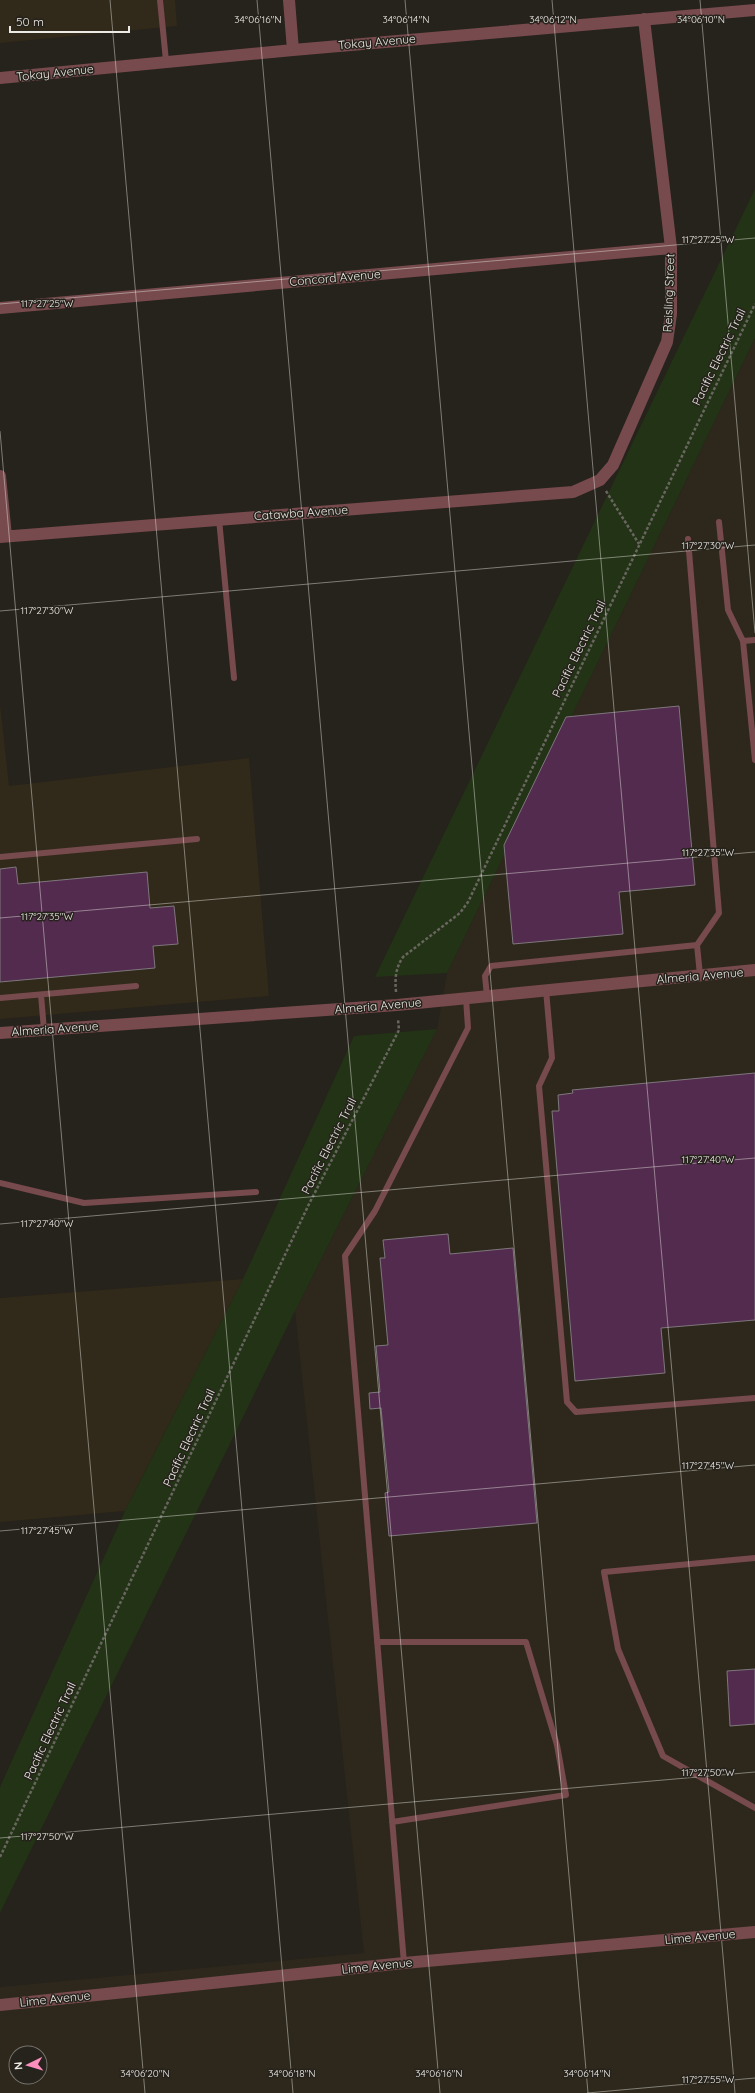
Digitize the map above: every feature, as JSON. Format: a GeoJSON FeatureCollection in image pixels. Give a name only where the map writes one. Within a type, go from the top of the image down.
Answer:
{"type":"FeatureCollection","features":[{"type":"Feature","properties":{"kind":"street"},"geometry":{"type":"LineString","coordinates":[[289,0],[293,50]]}},
{"type":"Feature","properties":{"kind":"street","name":"Tokay Avenue"},"geometry":{"type":"LineString","coordinates":[[0,78],[293,50],[755,10]]}},
{"type":"Feature","properties":{"kind":"street","name":"Reisling Street"},"geometry":{"type":"LineString","coordinates":[[600,480],[613,465],[667,342],[671,314],[671,248],[644,19]]}},
{"type":"Feature","properties":{"kind":"street","name":"Concord Avenue"},"geometry":{"type":"LineString","coordinates":[[0,308],[671,248]]}},
{"type":"Feature","properties":{"kind":"street"},"geometry":{"type":"LineString","coordinates":[[0,476],[3,537]]}},
{"type":"Feature","properties":{"kind":"street","name":"Catawba Avenue"},"geometry":{"type":"LineString","coordinates":[[3,537],[573,492],[600,480]]}},
{"type":"Feature","properties":{"kind":"street","name":"Almeria Avenue"},"geometry":{"type":"LineString","coordinates":[[0,1033],[397,1005],[755,970]]}},
{"type":"Feature","properties":{"kind":"street","name":"Lime Avenue"},"geometry":{"type":"LineString","coordinates":[[0,2005],[404,1963],[755,1932]]}},
{"type":"Feature","properties":{"kind":"lane"},"geometry":{"type":"LineString","coordinates":[[160,0],[166,62]]}},
{"type":"Feature","properties":{"kind":"lane"},"geometry":{"type":"LineString","coordinates":[[219,519],[234,678]]}},
{"type":"Feature","properties":{"kind":"lane"},"geometry":{"type":"LineString","coordinates":[[719,522],[728,610],[743,641],[755,760]]}},
{"type":"Feature","properties":{"kind":"lane"},"geometry":{"type":"LineString","coordinates":[[688,539],[719,913],[696,945],[700,976]]}},
{"type":"Feature","properties":{"kind":"lane"},"geometry":{"type":"LineString","coordinates":[[743,641],[755,640]]}},
{"type":"Feature","properties":{"kind":"lane"},"geometry":{"type":"LineString","coordinates":[[0,857],[198,839]]}},
{"type":"Feature","properties":{"kind":"lane"},"geometry":{"type":"LineString","coordinates":[[487,996],[485,976],[491,966],[696,945]]}},
{"type":"Feature","properties":{"kind":"lane"},"geometry":{"type":"LineString","coordinates":[[0,998],[136,986]]}},
{"type":"Feature","properties":{"kind":"lane"},"geometry":{"type":"LineString","coordinates":[[546,990],[552,1058],[539,1086],[568,1402],[576,1412],[755,1398]]}},
{"type":"Feature","properties":{"kind":"lane"},"geometry":{"type":"LineString","coordinates":[[41,995],[44,1030]]}},
{"type":"Feature","properties":{"kind":"lane"},"geometry":{"type":"LineString","coordinates":[[404,1963],[345,1256],[375,1211],[468,1028],[466,998]]}},
{"type":"Feature","properties":{"kind":"lane"},"geometry":{"type":"LineString","coordinates":[[0,1183],[84,1203],[256,1192]]}},
{"type":"Feature","properties":{"kind":"lane"},"geometry":{"type":"LineString","coordinates":[[755,1558],[604,1572],[618,1649],[663,1756],[755,1808]]}},
{"type":"Feature","properties":{"kind":"lane"},"geometry":{"type":"LineString","coordinates":[[377,1642],[526,1642],[557,1745],[566,1795],[392,1822]]}},
{"type":"Feature","properties":{"kind":"path","name":"Pacific Electric Trail"},"geometry":{"type":"LineString","coordinates":[[395,981],[396,969],[403,957],[460,913],[468,902],[755,304]]}},
{"type":"Feature","properties":{"kind":"path"},"geometry":{"type":"LineString","coordinates":[[600,480],[639,545]]}},
{"type":"Feature","properties":{"kind":"path","name":"Pacific Electric Trail"},"geometry":{"type":"LineString","coordinates":[[0,1857],[309,1204],[399,1030]]}},
{"type":"Feature","properties":{"kind":"shaded area"},"geometry":{"type":"Polygon","coordinates":[[[0,0],[175,0],[177,26],[0,43],[0,0]]]}},
{"type":"Feature","properties":{"kind":"shaded area"},"geometry":{"type":"Polygon","coordinates":[[[755,338],[755,2093],[0,2093],[0,1987],[364,1953],[295,1311],[437,1029],[447,973],[755,338]]]}},
{"type":"Feature","properties":{"kind":"shaded area"},"geometry":{"type":"Polygon","coordinates":[[[0,704],[9,786],[249,758],[269,996],[0,1019],[0,704]]]}},
{"type":"Feature","properties":{"kind":"shaded area"},"geometry":{"type":"Polygon","coordinates":[[[243,1279],[125,1511],[0,1522],[0,1298],[243,1279]]]}},
{"type":"Feature","properties":{"kind":"green space"},"geometry":{"type":"Polygon","coordinates":[[[755,189],[755,338],[447,973],[375,977],[755,189]]]}},
{"type":"Feature","properties":{"kind":"green space"},"geometry":{"type":"Polygon","coordinates":[[[437,1029],[295,1311],[0,1913],[0,1787],[125,1511],[243,1279],[354,1036],[437,1029]]]}},
{"type":"Feature","properties":{"kind":"building"},"geometry":{"type":"Polygon","coordinates":[[[679,706],[695,885],[619,892],[623,934],[513,944],[504,845],[566,717],[679,706]]]}},
{"type":"Feature","properties":{"kind":"building"},"geometry":{"type":"Polygon","coordinates":[[[16,867],[18,884],[147,872],[150,908],[174,906],[178,944],[153,946],[155,968],[0,982],[0,869],[16,867]]]}},
{"type":"Feature","properties":{"kind":"building"},"geometry":{"type":"Polygon","coordinates":[[[755,1073],[755,1320],[661,1328],[665,1373],[575,1381],[552,1111],[559,1111],[558,1095],[573,1093],[572,1090],[755,1073]]]}},
{"type":"Feature","properties":{"kind":"building"},"geometry":{"type":"Polygon","coordinates":[[[448,1234],[450,1254],[513,1248],[537,1523],[389,1536],[385,1493],[389,1492],[381,1408],[370,1409],[369,1393],[380,1392],[376,1346],[388,1345],[380,1258],[385,1258],[383,1240],[448,1234]]]}},
{"type":"Feature","properties":{"kind":"building"},"geometry":{"type":"Polygon","coordinates":[[[755,1669],[755,1724],[730,1726],[727,1671],[755,1669]]]}}]}
